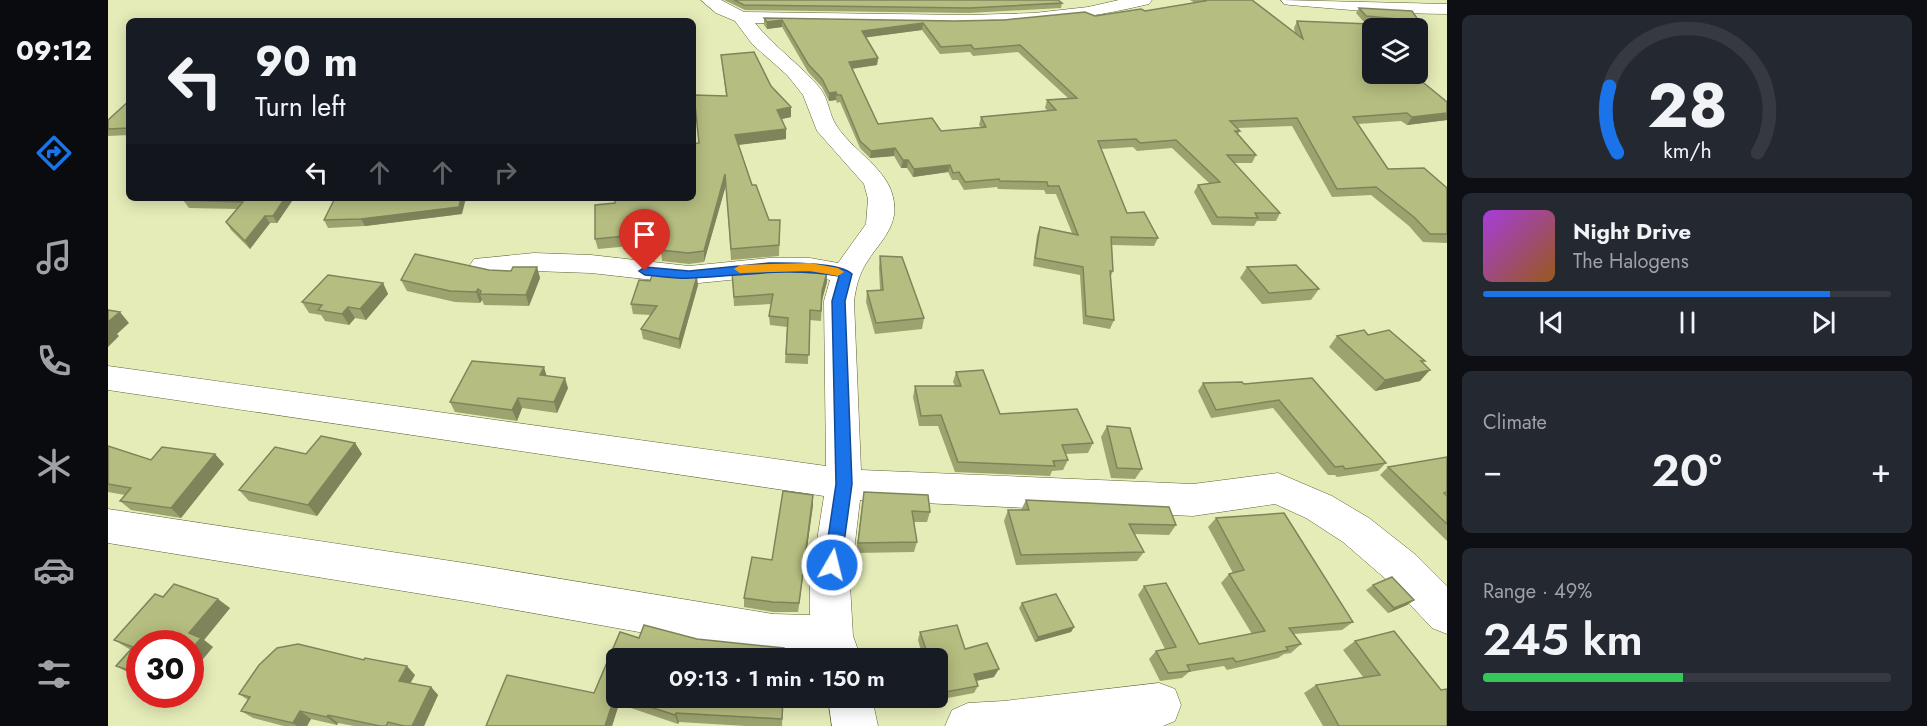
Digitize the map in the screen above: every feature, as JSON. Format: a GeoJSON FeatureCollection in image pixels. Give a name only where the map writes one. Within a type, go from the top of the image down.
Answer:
{"type":"FeatureCollection","features":[{"type":"Feature","properties":{"kind":"street"},"geometry":{"type":"LineString","coordinates":[[710,0],[730,14],[741,17],[969,20],[1034,18],[1088,12],[1143,0]]}},
{"type":"Feature","properties":{"kind":"street"},"geometry":{"type":"LineString","coordinates":[[1290,0],[1388,8],[1447,9]]}},
{"type":"Feature","properties":{"kind":"street"},"geometry":{"type":"LineString","coordinates":[[108,526],[471,583],[836,647],[830,585],[844,484],[839,301],[846,274],[877,232],[881,212],[879,193],[876,182],[825,126],[822,109],[813,93],[794,71],[759,40],[741,17]]}},
{"type":"Feature","properties":{"kind":"street"},"geometry":{"type":"LineString","coordinates":[[484,265],[534,262],[591,264],[689,275],[769,267],[810,267],[846,274]]}},
{"type":"Feature","properties":{"kind":"street"},"geometry":{"type":"LineString","coordinates":[[108,378],[844,484],[1193,500],[1278,488],[1319,507],[1356,530],[1402,568],[1447,614]]}},
{"type":"Feature","properties":{"kind":"street"},"geometry":{"type":"LineString","coordinates":[[968,726],[1004,724],[1159,705]]}},
{"type":"Feature","properties":{"kind":"street"},"geometry":{"type":"LineString","coordinates":[[852,708],[855,726]]}},
{"type":"Feature","properties":{"kind":"building"},"geometry":{"type":"Polygon","coordinates":[[[734,0],[1058,0],[1062,3],[970,8],[744,5],[734,0]]]}},
{"type":"Feature","properties":{"kind":"building"},"geometry":{"type":"Polygon","coordinates":[[[1203,0],[1252,0],[1303,39],[1297,21],[1362,24],[1362,84],[1425,84],[1447,102],[1447,113],[1412,117],[1407,113],[1353,117],[1388,169],[1424,168],[1447,188],[1447,234],[1430,234],[1415,218],[1376,187],[1337,189],[1297,118],[1230,121],[1240,131],[1235,131],[1256,155],[1227,155],[1280,213],[1255,213],[1258,218],[1217,217],[1198,185],[1220,182],[1176,140],[1140,143],[1136,139],[1098,141],[1127,213],[1144,212],[1158,238],[1111,237],[1113,271],[1110,271],[1114,320],[1086,316],[1083,267],[1035,258],[1040,227],[1078,235],[1059,186],[1048,186],[1047,182],[1000,181],[999,179],[965,182],[959,172],[953,173],[950,165],[914,169],[908,160],[903,160],[895,148],[871,151],[860,141],[841,95],[837,95],[836,92],[829,93],[822,79],[808,64],[782,20],[767,22],[764,18],[954,21],[1004,20],[1085,12],[1095,16],[1141,9],[1145,11],[1205,1],[1203,0]],[[923,23],[862,31],[878,58],[849,62],[878,124],[932,118],[941,131],[986,127],[981,117],[1056,110],[1047,100],[1077,98],[1020,45],[974,49],[971,45],[941,47],[923,23]]]}},
{"type":"Feature","properties":{"kind":"building"},"geometry":{"type":"Polygon","coordinates":[[[1359,8],[1412,11],[1417,18],[1387,18],[1366,16],[1359,8]]]}},
{"type":"Feature","properties":{"kind":"building"},"geometry":{"type":"Polygon","coordinates":[[[754,52],[771,86],[791,107],[777,110],[786,129],[735,135],[752,185],[756,185],[769,220],[780,220],[779,245],[731,249],[725,174],[704,251],[688,253],[661,250],[667,232],[595,239],[595,205],[615,203],[615,201],[696,201],[696,144],[699,143],[696,95],[727,96],[721,55],[754,52]]]}},
{"type":"Feature","properties":{"kind":"building"},"geometry":{"type":"Polygon","coordinates":[[[126,104],[126,128],[108,129],[108,120],[126,104]]]}},
{"type":"Feature","properties":{"kind":"building"},"geometry":{"type":"Polygon","coordinates":[[[213,201],[283,201],[273,216],[265,216],[245,241],[226,222],[243,202],[213,201]]]}},
{"type":"Feature","properties":{"kind":"building"},"geometry":{"type":"Polygon","coordinates":[[[334,201],[460,201],[459,207],[361,219],[324,220],[334,201]]]}},
{"type":"Feature","properties":{"kind":"building"},"geometry":{"type":"Polygon","coordinates":[[[415,254],[489,270],[511,271],[513,267],[537,267],[526,295],[480,294],[481,291],[478,289],[476,292],[450,291],[401,280],[415,254]]]}},
{"type":"Feature","properties":{"kind":"building"},"geometry":{"type":"Polygon","coordinates":[[[880,256],[902,257],[924,318],[876,323],[867,291],[883,290],[880,256]]]}},
{"type":"Feature","properties":{"kind":"building"},"geometry":{"type":"Polygon","coordinates":[[[1296,265],[1319,289],[1269,293],[1247,267],[1296,265]]]}},
{"type":"Feature","properties":{"kind":"building"},"geometry":{"type":"Polygon","coordinates":[[[769,269],[810,269],[827,272],[822,291],[821,311],[810,310],[809,355],[786,354],[788,318],[769,316],[773,294],[734,297],[732,273],[769,269]]]}},
{"type":"Feature","properties":{"kind":"building"},"geometry":{"type":"Polygon","coordinates":[[[653,273],[697,276],[679,339],[641,329],[657,306],[631,304],[639,280],[650,281],[653,273]]]}},
{"type":"Feature","properties":{"kind":"building"},"geometry":{"type":"Polygon","coordinates":[[[328,275],[383,283],[360,309],[348,307],[342,314],[318,310],[322,305],[302,302],[328,275]]]}},
{"type":"Feature","properties":{"kind":"building"},"geometry":{"type":"Polygon","coordinates":[[[108,310],[120,312],[108,322],[108,310]]]}},
{"type":"Feature","properties":{"kind":"building"},"geometry":{"type":"Polygon","coordinates":[[[1364,330],[1368,335],[1389,330],[1425,361],[1421,361],[1430,370],[1385,380],[1337,336],[1364,330]]]}},
{"type":"Feature","properties":{"kind":"building"},"geometry":{"type":"Polygon","coordinates":[[[472,361],[544,367],[540,375],[565,378],[554,402],[518,398],[512,410],[450,402],[472,361]]]}},
{"type":"Feature","properties":{"kind":"building"},"geometry":{"type":"Polygon","coordinates":[[[983,370],[1000,414],[1077,409],[1093,443],[1062,445],[1068,460],[1053,461],[1055,466],[958,462],[941,415],[921,416],[915,386],[961,386],[956,372],[983,370]]]}},
{"type":"Feature","properties":{"kind":"building"},"geometry":{"type":"Polygon","coordinates":[[[1312,378],[1386,463],[1345,469],[1343,466],[1335,467],[1279,400],[1216,410],[1203,383],[1242,382],[1244,384],[1312,378]]]}},
{"type":"Feature","properties":{"kind":"building"},"geometry":{"type":"Polygon","coordinates":[[[1107,426],[1130,428],[1142,469],[1117,468],[1107,426]]]}},
{"type":"Feature","properties":{"kind":"building"},"geometry":{"type":"Polygon","coordinates":[[[321,436],[355,443],[308,505],[239,490],[275,447],[306,454],[321,436]]]}},
{"type":"Feature","properties":{"kind":"building"},"geometry":{"type":"Polygon","coordinates":[[[108,446],[151,460],[162,447],[215,454],[171,508],[120,501],[131,488],[108,484],[108,446]]]}},
{"type":"Feature","properties":{"kind":"building"},"geometry":{"type":"Polygon","coordinates":[[[1447,457],[1447,492],[1444,493],[1447,496],[1447,524],[1388,467],[1447,457]]]}},
{"type":"Feature","properties":{"kind":"building"},"geometry":{"type":"Polygon","coordinates":[[[783,491],[813,495],[799,603],[744,598],[752,557],[772,560],[783,491]]]}},
{"type":"Feature","properties":{"kind":"building"},"geometry":{"type":"Polygon","coordinates":[[[864,492],[928,495],[930,512],[912,511],[917,542],[858,543],[864,492]]]}},
{"type":"Feature","properties":{"kind":"building"},"geometry":{"type":"Polygon","coordinates":[[[1026,500],[1169,507],[1176,525],[1129,524],[1144,552],[1021,555],[1008,510],[1029,510],[1026,500]]]}},
{"type":"Feature","properties":{"kind":"building"},"geometry":{"type":"Polygon","coordinates":[[[1284,513],[1353,622],[1289,628],[1301,644],[1286,647],[1288,650],[1236,662],[1233,658],[1187,665],[1190,671],[1168,673],[1156,651],[1176,647],[1144,586],[1166,583],[1199,644],[1265,631],[1229,574],[1244,570],[1216,518],[1284,513]]]}},
{"type":"Feature","properties":{"kind":"building"},"geometry":{"type":"Polygon","coordinates":[[[1392,577],[1414,600],[1394,608],[1373,585],[1392,577]]]}},
{"type":"Feature","properties":{"kind":"building"},"geometry":{"type":"Polygon","coordinates":[[[174,584],[218,599],[192,630],[126,630],[126,644],[114,640],[155,594],[163,597],[174,584]]]}},
{"type":"Feature","properties":{"kind":"building"},"geometry":{"type":"Polygon","coordinates":[[[1056,594],[1074,627],[1038,637],[1022,603],[1056,594]]]}},
{"type":"Feature","properties":{"kind":"building"},"geometry":{"type":"Polygon","coordinates":[[[644,625],[697,639],[784,648],[613,648],[620,632],[639,638],[644,625]]]}},
{"type":"Feature","properties":{"kind":"building"},"geometry":{"type":"Polygon","coordinates":[[[957,625],[965,649],[987,643],[999,669],[974,674],[978,686],[948,692],[948,648],[926,648],[920,632],[957,625]]]}},
{"type":"Feature","properties":{"kind":"building"},"geometry":{"type":"Polygon","coordinates":[[[1394,631],[1441,690],[1447,689],[1447,726],[1339,726],[1316,685],[1380,675],[1355,641],[1394,631]]]}},
{"type":"Feature","properties":{"kind":"building"},"geometry":{"type":"Polygon","coordinates":[[[298,644],[364,660],[365,658],[407,666],[399,681],[431,687],[412,726],[388,722],[386,726],[380,726],[300,711],[293,723],[241,711],[250,697],[239,694],[259,665],[277,648],[298,644]]]}},
{"type":"Feature","properties":{"kind":"building"},"geometry":{"type":"Polygon","coordinates":[[[126,655],[126,669],[116,666],[126,655]]]}},
{"type":"Feature","properties":{"kind":"building"},"geometry":{"type":"Polygon","coordinates":[[[606,665],[606,708],[611,708],[605,726],[486,726],[507,675],[594,693],[606,665]]]}},
{"type":"Feature","properties":{"kind":"building"},"geometry":{"type":"Polygon","coordinates":[[[653,708],[783,708],[782,719],[676,713],[675,715],[653,708]]]}},
{"type":"Feature","properties":{"kind":"slow traffic"},"geometry":{"type":"LineString","coordinates":[[740,269],[810,267],[838,272]]}},
{"type":"Feature","properties":{"kind":"route"},"geometry":{"type":"LineString","coordinates":[[645,271],[689,275],[723,270],[810,267],[846,274],[839,301],[844,484],[832,565]]}}]}
